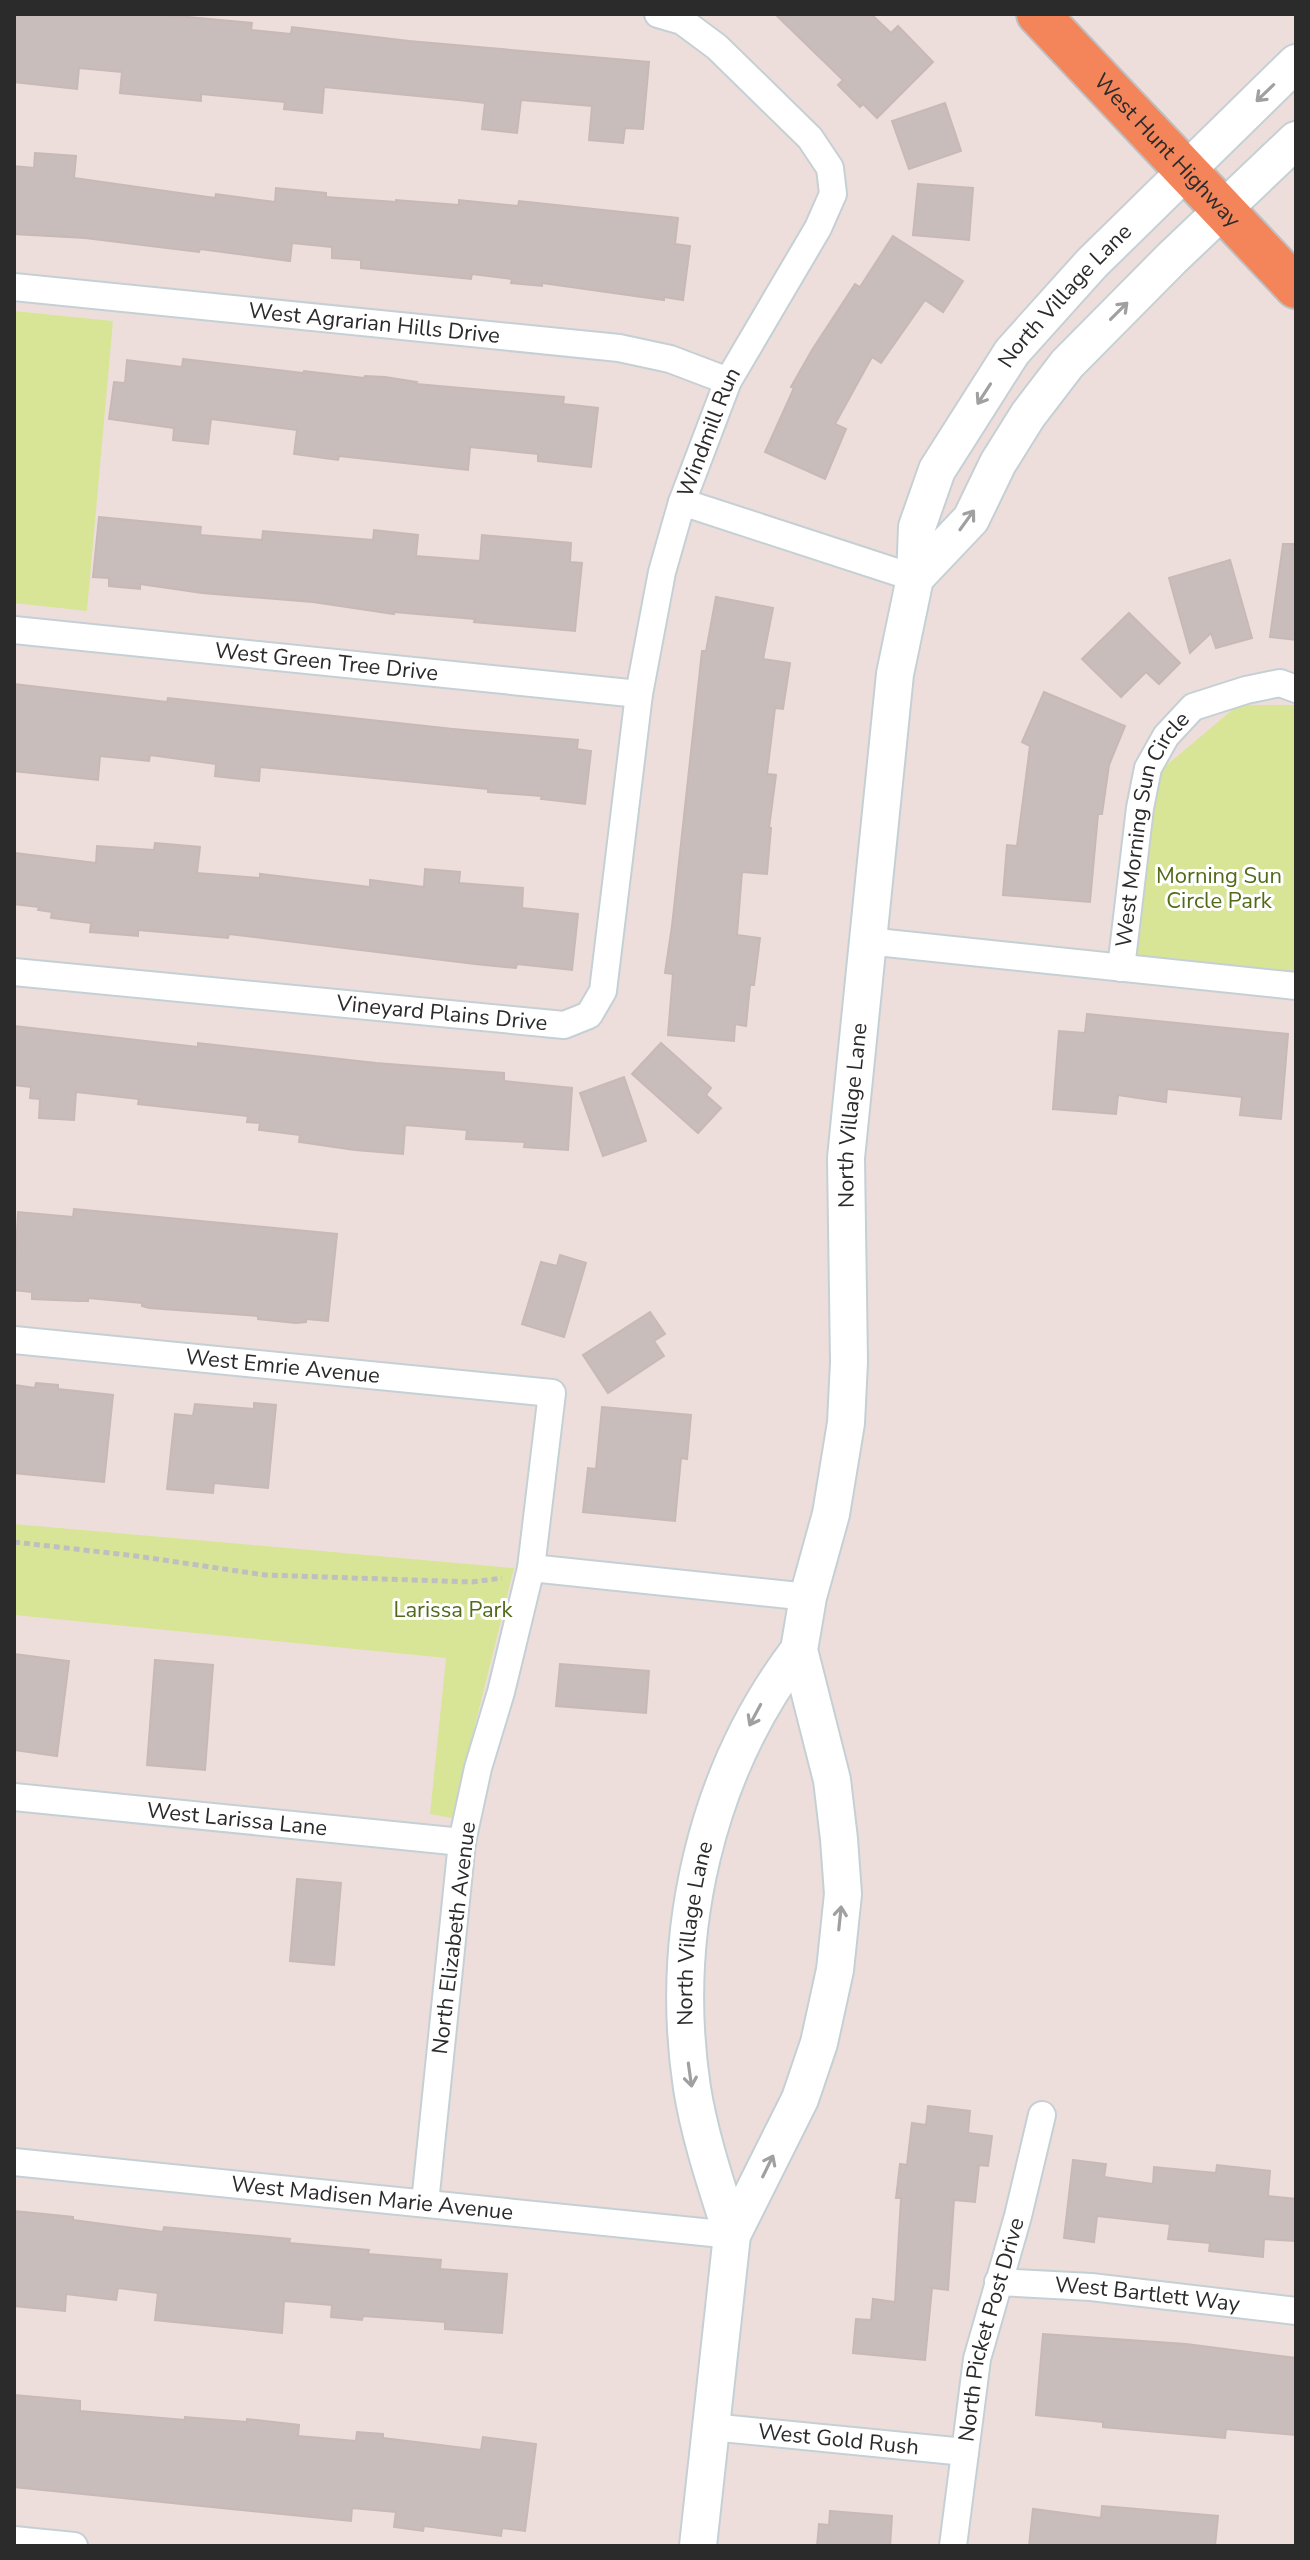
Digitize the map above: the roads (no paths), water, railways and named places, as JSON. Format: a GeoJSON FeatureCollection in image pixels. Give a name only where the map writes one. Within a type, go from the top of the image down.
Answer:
{"type":"FeatureCollection","features":[{"type":"Feature","properties":{"kind":"main road","name":"West Hunt Highway"},"geometry":{"type":"LineString","coordinates":[[1038,14],[1296,287]]}},
{"type":"Feature","properties":{"kind":"street","name":"Windmill Run"},"geometry":{"type":"LineString","coordinates":[[639,694],[662,572],[682,502],[728,381],[818,228],[833,194],[830,168],[810,138],[717,47],[682,21],[658,14]]}},
{"type":"Feature","properties":{"kind":"street","name":"North Village Lane"},"geometry":{"type":"LineString","coordinates":[[698,2546],[732,2235],[800,2099],[819,2043],[835,1970],[843,1894],[839,1839],[829,1766],[799,1650],[808,1597],[831,1514],[846,1423],[849,1362],[846,1158],[895,674],[915,578],[917,527],[937,470],[1004,363],[1039,319],[1296,63]]}},
{"type":"Feature","properties":{"kind":"street","name":"North Village Lane"},"geometry":{"type":"LineString","coordinates":[[915,578],[971,519],[998,463],[1028,415],[1067,364],[1285,151]]}},
{"type":"Feature","properties":{"kind":"street","name":"West Agrarian Hills Drive"},"geometry":{"type":"LineString","coordinates":[[14,287],[619,348],[670,359],[728,381]]}},
{"type":"Feature","properties":{"kind":"street"},"geometry":{"type":"LineString","coordinates":[[682,502],[915,578]]}},
{"type":"Feature","properties":{"kind":"street","name":"West Green Tree Drive"},"geometry":{"type":"LineString","coordinates":[[14,630],[639,694]]}},
{"type":"Feature","properties":{"kind":"street","name":"West Morning Sun Circle"},"geometry":{"type":"LineString","coordinates":[[1121,968],[1140,808],[1148,768],[1166,736],[1193,707],[1280,683],[1296,689]]}},
{"type":"Feature","properties":{"kind":"street","name":"Vineyard Plains Drive"},"geometry":{"type":"LineString","coordinates":[[14,972],[564,1025],[589,1015],[603,991],[639,694]]}},
{"type":"Feature","properties":{"kind":"street","name":"West Morning Sun Circle"},"geometry":{"type":"LineString","coordinates":[[867,941],[1296,986]]}},
{"type":"Feature","properties":{"kind":"street","name":"West Emrie Avenue"},"geometry":{"type":"LineString","coordinates":[[14,1340],[552,1393]]}},
{"type":"Feature","properties":{"kind":"street","name":"North Elizabeth Avenue"},"geometry":{"type":"LineString","coordinates":[[425,2203],[462,1842],[478,1768],[501,1692],[552,1393]]}},
{"type":"Feature","properties":{"kind":"street"},"geometry":{"type":"LineString","coordinates":[[521,1574],[808,1597]]}},
{"type":"Feature","properties":{"kind":"street","name":"North Village Lane"},"geometry":{"type":"LineString","coordinates":[[732,2235],[709,2162],[693,2092],[686,2025],[688,1938],[696,1885],[721,1790],[734,1756],[771,1686],[799,1650]]}},
{"type":"Feature","properties":{"kind":"street","name":"West Larissa Lane"},"geometry":{"type":"LineString","coordinates":[[14,1797],[462,1842]]}},
{"type":"Feature","properties":{"kind":"street","name":"North Picket Post Drive"},"geometry":{"type":"LineString","coordinates":[[953,2546],[977,2359],[1018,2216],[1042,2115]]}},
{"type":"Feature","properties":{"kind":"street","name":"West Madisen Marie Avenue"},"geometry":{"type":"LineString","coordinates":[[14,2162],[732,2235]]}},
{"type":"Feature","properties":{"kind":"street","name":"West Bartlett Way"},"geometry":{"type":"LineString","coordinates":[[998,2282],[1091,2287],[1296,2311]]}},
{"type":"Feature","properties":{"kind":"street","name":"West Gold Rush"},"geometry":{"type":"LineString","coordinates":[[711,2427],[965,2452]]}},
{"type":"Feature","properties":{"kind":"street"},"geometry":{"type":"LineString","coordinates":[[14,2540],[74,2546]]}},
{"type":"Feature","properties":{"kind":"park label","name":"Morning Sun Circle Park"},"geometry":{"type":"Point","coordinates":[1219,888]}},
{"type":"Feature","properties":{"kind":"park label","name":"Larissa Park"},"geometry":{"type":"Point","coordinates":[453,1610]}}]}
